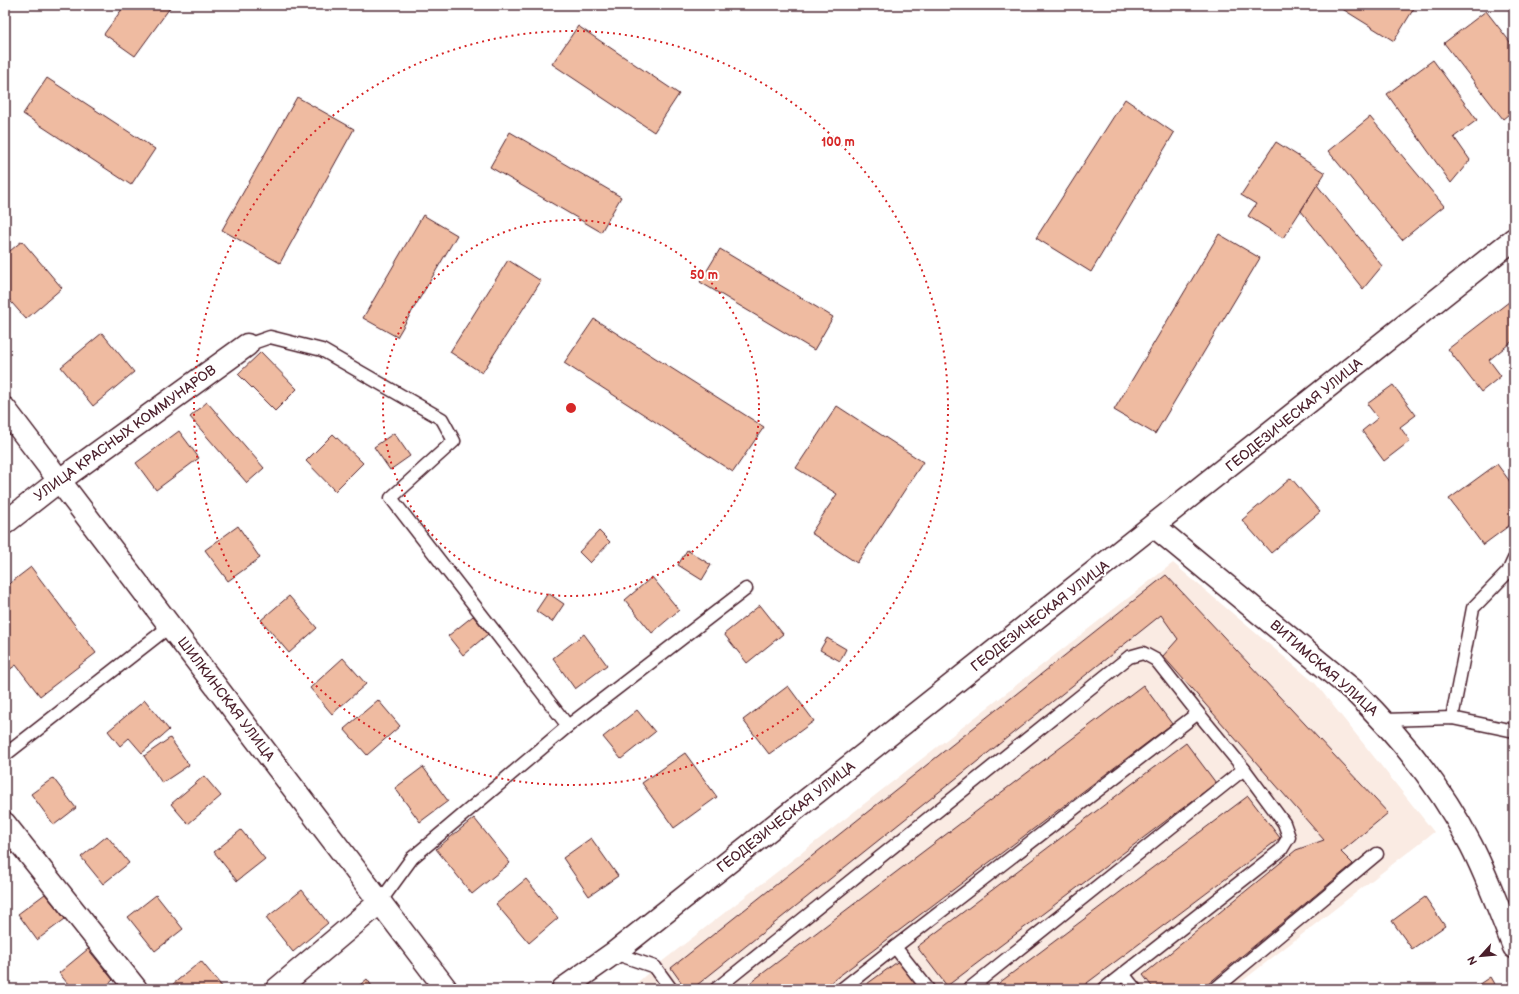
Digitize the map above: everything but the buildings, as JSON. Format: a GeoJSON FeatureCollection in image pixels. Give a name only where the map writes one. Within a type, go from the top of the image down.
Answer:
{"type":"FeatureCollection","features":[{"type":"Feature","properties":{"kind":"street","name":"ГЕОДЕЗИЧЕСКАЯ УЛИЦА"},"geometry":{"type":"LineString","coordinates":[[563,989],[614,954],[1514,239]]}},
{"type":"Feature","properties":{"kind":"street","name":"УЛИЦА КРАСНЫХ КОММУНАРОВ"},"geometry":{"type":"LineString","coordinates":[[5,523],[60,480],[247,344]]}},
{"type":"Feature","properties":{"kind":"street","name":"ШИЛКИНСКАЯ УЛИЦА"},"geometry":{"type":"LineString","coordinates":[[5,409],[446,989]]}},
{"type":"Feature","properties":{"kind":"street","name":"ВИТИМСКАЯ УЛИЦА"},"geometry":{"type":"LineString","coordinates":[[1154,526],[1354,691],[1384,720],[1433,781],[1472,846],[1514,947]]}},
{"type":"Feature","properties":{"kind":"street"},"geometry":{"type":"LineString","coordinates":[[5,824],[136,989]]}},
{"type":"Feature","properties":{"kind":"street"},"geometry":{"type":"LineString","coordinates":[[277,989],[380,902]]}},
{"type":"Feature","properties":{"kind":"lane"},"geometry":{"type":"LineString","coordinates":[[247,344],[270,337],[322,350],[442,419],[454,441],[391,498],[568,726]]}},
{"type":"Feature","properties":{"kind":"lane"},"geometry":{"type":"LineString","coordinates":[[1452,718],[1473,608],[1508,572],[1514,559]]}},
{"type":"Feature","properties":{"kind":"lane"},"geometry":{"type":"LineString","coordinates":[[380,902],[412,858],[568,726],[746,589]]}},
{"type":"Feature","properties":{"kind":"lane"},"geometry":{"type":"LineString","coordinates":[[5,755],[170,626]]}},
{"type":"Feature","properties":{"kind":"lane"},"geometry":{"type":"LineString","coordinates":[[716,989],[1129,657],[1143,654],[1156,660],[1244,769],[1284,823],[1289,837],[1281,850],[1104,989]]}},
{"type":"Feature","properties":{"kind":"lane"},"geometry":{"type":"LineString","coordinates":[[842,989],[1198,713]]}},
{"type":"Feature","properties":{"kind":"lane"},"geometry":{"type":"LineString","coordinates":[[1384,720],[1452,718],[1514,731]]}},
{"type":"Feature","properties":{"kind":"lane"},"geometry":{"type":"LineString","coordinates":[[969,989],[1244,769]]}},
{"type":"Feature","properties":{"kind":"lane"},"geometry":{"type":"LineString","coordinates":[[1215,989],[1377,854]]}},
{"type":"Feature","properties":{"kind":"lane"},"geometry":{"type":"LineString","coordinates":[[895,947],[928,989]]}},
{"type":"Feature","properties":{"kind":"lane"},"geometry":{"type":"LineString","coordinates":[[614,954],[655,967],[671,989]]}},
{"type":"Feature","properties":{"kind":"lane"},"geometry":{"type":"LineString","coordinates":[[1123,974],[1136,989]]}},
{"type":"Feature","properties":{"kind":"shaded area"},"geometry":{"type":"Polygon","coordinates":[[[1173,563],[1315,683],[1434,832],[1232,989],[630,989],[655,967],[1173,563]]]}}]}
